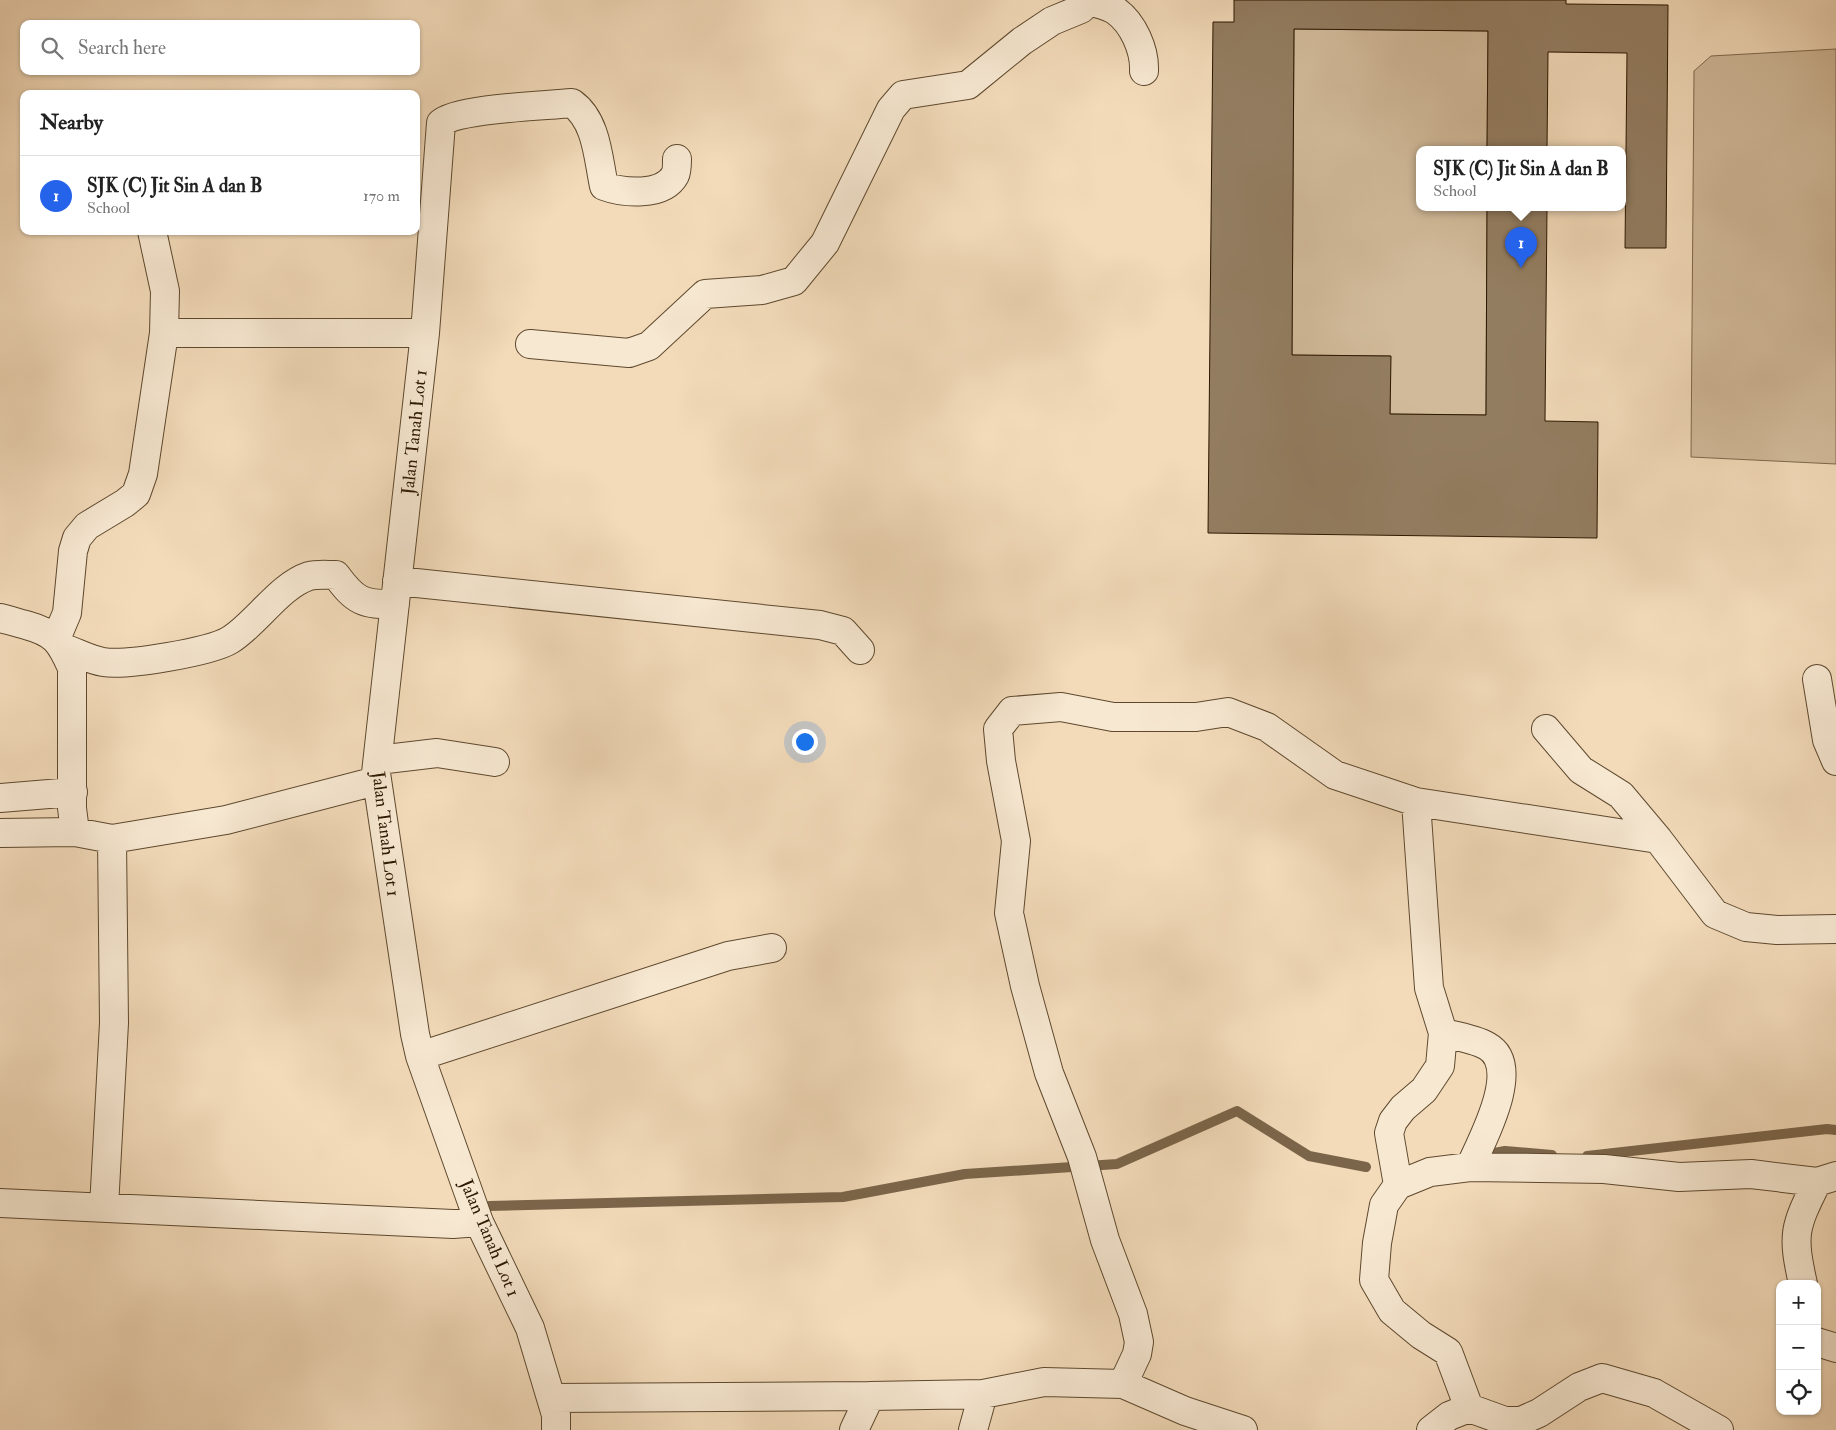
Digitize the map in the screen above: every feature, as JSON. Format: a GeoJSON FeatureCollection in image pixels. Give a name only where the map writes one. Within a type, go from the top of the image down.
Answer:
{"type":"FeatureCollection","features":[{"type":"Feature","properties":{"kind":"street"},"geometry":{"type":"LineString","coordinates":[[530,344],[629,352],[649,346],[705,294],[762,290],[794,281],[825,243],[891,109],[903,95],[968,85],[1030,36],[1052,21],[1082,9],[1090,0],[1115,11],[1133,28],[1144,63],[1144,71]]}},
{"type":"Feature","properties":{"kind":"street","name":"Jalan Tanah Lot 1"},"geometry":{"type":"LineString","coordinates":[[556,1430],[556,1415],[530,1328],[479,1222],[420,1056],[377,770],[425,332],[441,123],[448,118],[471,113],[572,103],[582,110],[593,132],[604,186],[616,190],[649,191],[663,186],[675,175],[677,159]]}},
{"type":"Feature","properties":{"kind":"street"},"geometry":{"type":"LineString","coordinates":[[75,832],[72,792],[72,668],[60,643],[67,613],[73,551],[77,538],[86,526],[125,503],[136,494],[143,474],[164,332],[165,291],[153,235]]}},
{"type":"Feature","properties":{"kind":"street"},"geometry":{"type":"LineString","coordinates":[[164,332],[425,332]]}},
{"type":"Feature","properties":{"kind":"street"},"geometry":{"type":"LineString","coordinates":[[0,618],[46,631],[60,643],[103,662],[143,660],[190,652],[228,641],[259,616],[294,582],[311,575],[336,575],[348,591],[369,604],[396,592],[820,625],[843,631],[860,650]]}},
{"type":"Feature","properties":{"kind":"street"},"geometry":{"type":"LineString","coordinates":[[1817,679],[1827,740],[1836,761]]}},
{"type":"Feature","properties":{"kind":"street"},"geometry":{"type":"LineString","coordinates":[[1123,1384],[1137,1354],[1139,1342],[1133,1314],[1105,1240],[1082,1157],[1049,1073],[1025,986],[1009,913],[1016,842],[1001,761],[998,729],[1012,711],[1061,707],[1113,717],[1196,716],[1228,712],[1267,727],[1335,776],[1416,802],[1658,839]]}},
{"type":"Feature","properties":{"kind":"street"},"geometry":{"type":"LineString","coordinates":[[1546,729],[1581,770],[1621,795],[1658,839],[1715,914],[1746,927],[1776,930],[1836,929]]}},
{"type":"Feature","properties":{"kind":"street"},"geometry":{"type":"LineString","coordinates":[[0,833],[75,832],[112,839],[226,820],[377,770],[437,753],[495,762]]}},
{"type":"Feature","properties":{"kind":"street"},"geometry":{"type":"LineString","coordinates":[[0,798],[72,792]]}},
{"type":"Feature","properties":{"kind":"street"},"geometry":{"type":"LineString","coordinates":[[1398,1185],[1389,1133],[1393,1121],[1403,1108],[1424,1090],[1440,1066],[1443,1032],[1429,988],[1416,802]]}},
{"type":"Feature","properties":{"kind":"street"},"geometry":{"type":"LineString","coordinates":[[104,1207],[114,1023],[112,839]]}},
{"type":"Feature","properties":{"kind":"street"},"geometry":{"type":"LineString","coordinates":[[420,1056],[728,956],[772,948]]}},
{"type":"Feature","properties":{"kind":"street"},"geometry":{"type":"LineString","coordinates":[[1443,1032],[1487,1045],[1496,1053],[1501,1065],[1502,1081],[1495,1109],[1470,1167]]}},
{"type":"Feature","properties":{"kind":"street"},"geometry":{"type":"LineString","coordinates":[[1469,1408],[1448,1352],[1420,1335],[1392,1311],[1374,1280],[1376,1243],[1384,1205],[1398,1185],[1430,1172],[1470,1167],[1604,1169],[1679,1177],[1752,1174],[1831,1177]]}},
{"type":"Feature","properties":{"kind":"street"},"geometry":{"type":"LineString","coordinates":[[1802,1280],[1795,1249],[1796,1228],[1831,1177]]}},
{"type":"Feature","properties":{"kind":"street"},"geometry":{"type":"LineString","coordinates":[[0,1203],[453,1224],[479,1222]]}},
{"type":"Feature","properties":{"kind":"street"},"geometry":{"type":"LineString","coordinates":[[1821,1343],[1836,1348]]}},
{"type":"Feature","properties":{"kind":"street"},"geometry":{"type":"LineString","coordinates":[[1431,1430],[1449,1416],[1469,1408],[1505,1420],[1521,1420],[1539,1413],[1579,1387],[1602,1378],[1654,1393],[1719,1430]]}},
{"type":"Feature","properties":{"kind":"street"},"geometry":{"type":"LineString","coordinates":[[551,1398],[984,1394],[1044,1382],[1123,1384],[1185,1411],[1243,1430]]}},
{"type":"Feature","properties":{"kind":"street"},"geometry":{"type":"LineString","coordinates":[[973,1430],[984,1394]]}},
{"type":"Feature","properties":{"kind":"street"},"geometry":{"type":"LineString","coordinates":[[854,1430],[870,1396]]}},
{"type":"Feature","properties":{"kind":"shaded area"},"geometry":{"type":"Polygon","coordinates":[[[1294,29],[1488,31],[1487,146],[1416,146],[1416,211],[1487,211],[1486,415],[1390,414],[1390,356],[1292,355],[1294,29]]]}},
{"type":"Feature","properties":{"kind":"shaded area"},"geometry":{"type":"Polygon","coordinates":[[[1836,49],[1836,464],[1691,457],[1694,71],[1711,56],[1836,49]]]}},
{"type":"Feature","properties":{"kind":"building"},"geometry":{"type":"Polygon","coordinates":[[[1234,0],[1566,0],[1566,4],[1668,5],[1666,248],[1625,248],[1627,53],[1548,52],[1547,146],[1487,146],[1488,31],[1294,29],[1292,355],[1391,356],[1390,414],[1486,415],[1487,211],[1547,211],[1545,421],[1598,422],[1597,538],[1208,533],[1213,22],[1234,22],[1234,0]]]}},
{"type":"Feature","properties":{"kind":"waterway"},"geometry":{"type":"LineString","coordinates":[[489,1206],[843,1197],[965,1174],[1117,1164],[1237,1111],[1309,1156],[1366,1167]]}},
{"type":"Feature","properties":{"kind":"waterway"},"geometry":{"type":"LineString","coordinates":[[1587,1156],[1827,1129],[1836,1130]]}},
{"type":"Feature","properties":{"kind":"waterway"},"geometry":{"type":"LineString","coordinates":[[1494,1153],[1505,1151],[1552,1155]]}},
{"type":"Feature","properties":{"kind":"place","name":"SJK (C) Jit Sin A dan B"},"geometry":{"type":"Point","coordinates":[1521,268]}}]}
